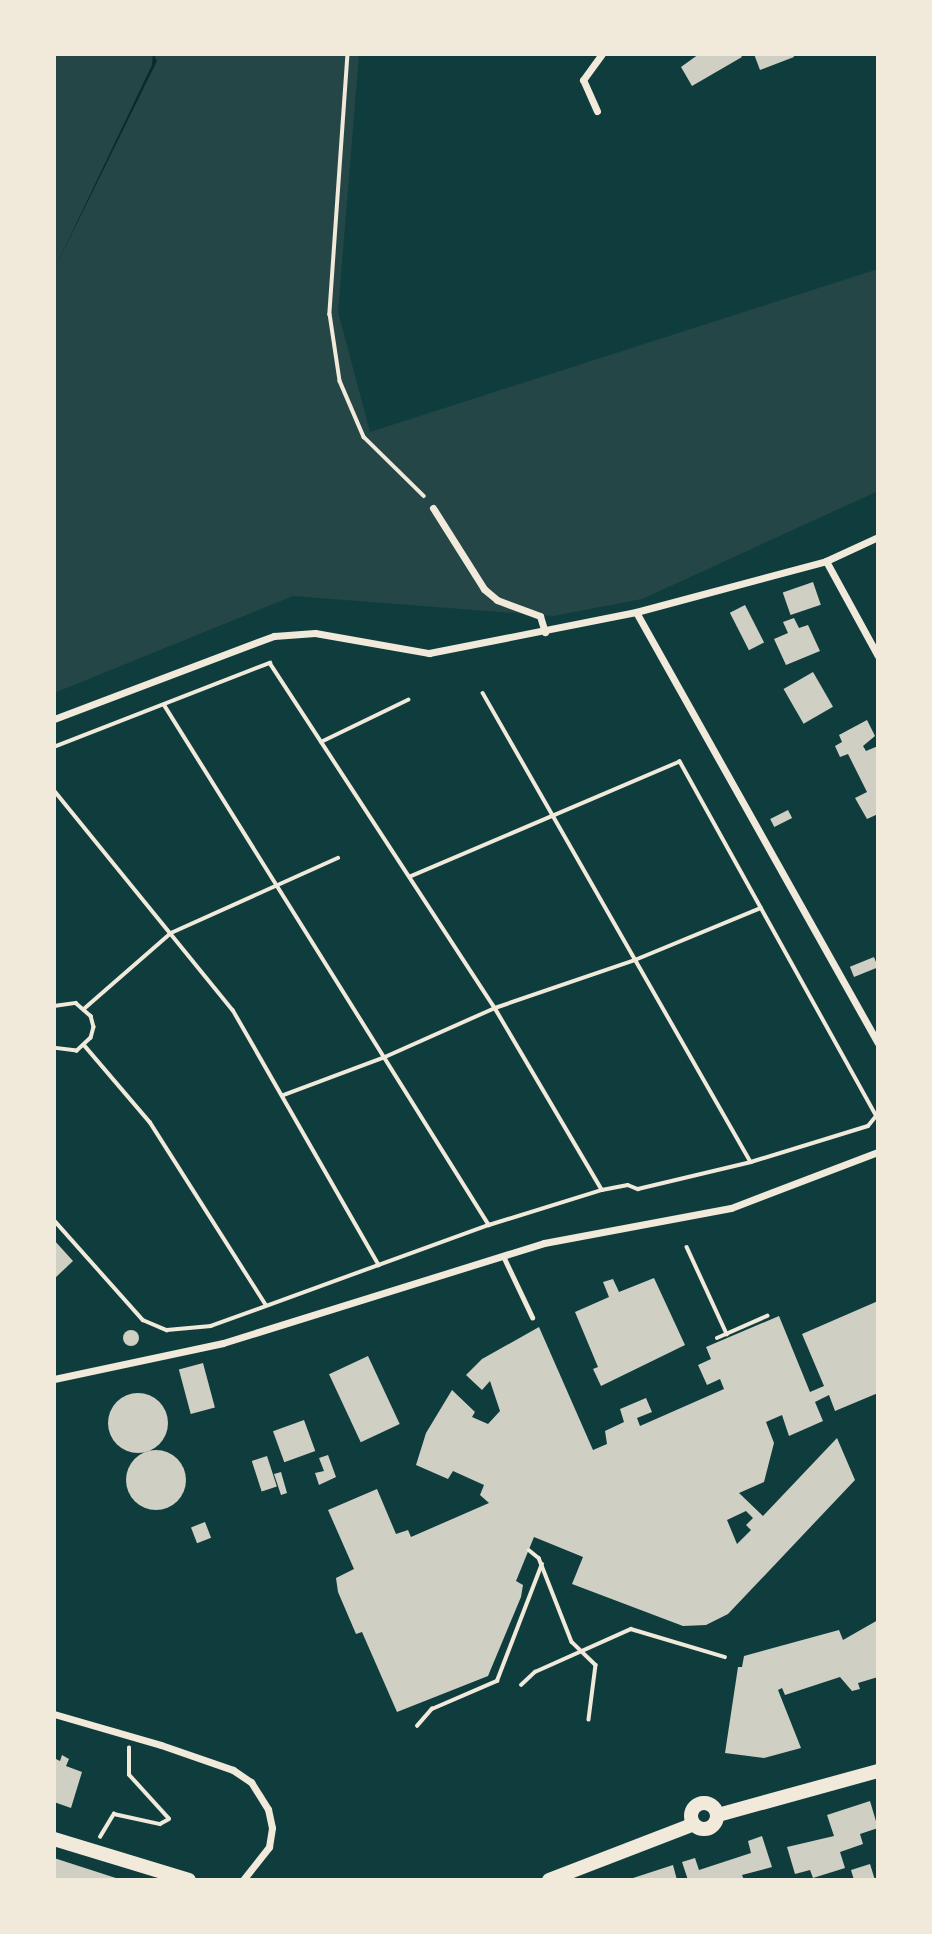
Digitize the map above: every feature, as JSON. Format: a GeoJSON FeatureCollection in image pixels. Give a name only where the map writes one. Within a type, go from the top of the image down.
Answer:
{"type":"FeatureCollection","features":[{"type":"Feature","properties":{"kind":"main road"},"geometry":{"type":"LineString","coordinates":[[549,1880],[694,1824],[709,1829],[718,1815],[878,1771]]}},
{"type":"Feature","properties":{"kind":"main road"},"geometry":{"type":"LineString","coordinates":[[694,1824],[691,1814],[700,1804],[714,1807],[718,1815]]}},
{"type":"Feature","properties":{"kind":"main road"},"geometry":{"type":"LineString","coordinates":[[54,1839],[189,1880]]}},
{"type":"Feature","properties":{"kind":"street"},"geometry":{"type":"LineString","coordinates":[[597,111],[583,80],[602,54]]}},
{"type":"Feature","properties":{"kind":"street"},"geometry":{"type":"LineString","coordinates":[[433,508],[484,589],[497,600],[540,616],[545,632]]}},
{"type":"Feature","properties":{"kind":"street"},"geometry":{"type":"LineString","coordinates":[[54,719],[274,636],[314,634],[429,653],[636,612],[826,561],[878,537]]}},
{"type":"Feature","properties":{"kind":"street"},"geometry":{"type":"LineString","coordinates":[[826,561],[878,656]]}},
{"type":"Feature","properties":{"kind":"street"},"geometry":{"type":"LineString","coordinates":[[636,612],[878,1043]]}},
{"type":"Feature","properties":{"kind":"street"},"geometry":{"type":"LineString","coordinates":[[54,1379],[223,1343],[544,1243],[731,1208],[878,1152]]}},
{"type":"Feature","properties":{"kind":"street"},"geometry":{"type":"LineString","coordinates":[[54,1714],[117,1730],[233,1770],[251,1782],[268,1809],[272,1828],[269,1847],[243,1880]]}},
{"type":"Feature","properties":{"kind":"lane"},"geometry":{"type":"LineString","coordinates":[[503,1256],[532,1317]]}},
{"type":"Feature","properties":{"kind":"path"},"geometry":{"type":"LineString","coordinates":[[348,54],[330,314],[340,381],[365,436],[410,477],[433,508]]}},
{"type":"Feature","properties":{"kind":"path"},"geometry":{"type":"LineString","coordinates":[[54,747],[270,663],[495,1008],[601,1190]]}},
{"type":"Feature","properties":{"kind":"path"},"geometry":{"type":"LineString","coordinates":[[483,693],[751,1162]]}},
{"type":"Feature","properties":{"kind":"path"},"geometry":{"type":"LineString","coordinates":[[321,742],[408,701]]}},
{"type":"Feature","properties":{"kind":"path"},"geometry":{"type":"LineString","coordinates":[[165,706],[489,1225]]}},
{"type":"Feature","properties":{"kind":"path"},"geometry":{"type":"LineString","coordinates":[[54,1220],[143,1320],[167,1330],[211,1325],[489,1225],[601,1190],[628,1185],[638,1189],[751,1162],[868,1126],[876,1115],[680,762],[410,877]]}},
{"type":"Feature","properties":{"kind":"path"},"geometry":{"type":"LineString","coordinates":[[54,790],[233,1010],[379,1265]]}},
{"type":"Feature","properties":{"kind":"path"},"geometry":{"type":"LineString","coordinates":[[85,1007],[171,933],[338,858]]}},
{"type":"Feature","properties":{"kind":"path"},"geometry":{"type":"LineString","coordinates":[[284,1095],[385,1057],[495,1008],[635,960],[762,908]]}},
{"type":"Feature","properties":{"kind":"path"},"geometry":{"type":"LineString","coordinates":[[54,1006],[67,1001],[85,1007],[94,1027],[85,1046],[67,1053],[54,1048]]}},
{"type":"Feature","properties":{"kind":"path"},"geometry":{"type":"LineString","coordinates":[[85,1046],[150,1122],[267,1306]]}},
{"type":"Feature","properties":{"kind":"path"},"geometry":{"type":"LineString","coordinates":[[687,1247],[727,1334]]}},
{"type":"Feature","properties":{"kind":"path"},"geometry":{"type":"LineString","coordinates":[[717,1338],[752,1325],[767,1316]]}},
{"type":"Feature","properties":{"kind":"path"},"geometry":{"type":"LineString","coordinates":[[529,1550],[542,1564],[572,1642],[596,1665],[589,1720]]}},
{"type":"Feature","properties":{"kind":"path"},"geometry":{"type":"LineString","coordinates":[[417,1726],[432,1709],[497,1681],[542,1564]]}},
{"type":"Feature","properties":{"kind":"path"},"geometry":{"type":"LineString","coordinates":[[522,1685],[536,1672],[631,1629],[725,1657]]}},
{"type":"Feature","properties":{"kind":"path"},"geometry":{"type":"LineString","coordinates":[[92,1851],[114,1815],[160,1824],[169,1819],[129,1775],[128,1734]]}},
{"type":"Feature","properties":{"kind":"shaded area"},"geometry":{"type":"Polygon","coordinates":[[[54,54],[359,54],[338,312],[370,432],[878,269],[878,491],[642,599],[553,616],[293,596],[54,693],[54,54]]]}},
{"type":"Feature","properties":{"kind":"shaded area"},"geometry":{"type":"Polygon","coordinates":[[[153,54],[157,61],[54,270],[152,65],[153,54]]]}},
{"type":"Feature","properties":{"kind":"building"},"geometry":{"type":"Polygon","coordinates":[[[699,54],[740,54],[742,57],[692,86],[681,67],[699,54]]]}},
{"type":"Feature","properties":{"kind":"building"},"geometry":{"type":"Polygon","coordinates":[[[754,54],[793,54],[794,57],[760,70],[754,54]]]}},
{"type":"Feature","properties":{"kind":"building"},"geometry":{"type":"Polygon","coordinates":[[[813,582],[821,605],[791,615],[783,592],[813,582]]]}},
{"type":"Feature","properties":{"kind":"building"},"geometry":{"type":"Polygon","coordinates":[[[745,605],[764,642],[749,650],[730,613],[745,605]]]}},
{"type":"Feature","properties":{"kind":"building"},"geometry":{"type":"Polygon","coordinates":[[[794,618],[799,628],[808,625],[820,651],[786,665],[774,639],[788,633],[783,622],[794,618]]]}},
{"type":"Feature","properties":{"kind":"building"},"geometry":{"type":"Polygon","coordinates":[[[813,672],[833,707],[804,724],[784,689],[813,672]]]}},
{"type":"Feature","properties":{"kind":"building"},"geometry":{"type":"Polygon","coordinates":[[[867,720],[875,736],[863,746],[866,751],[878,746],[878,814],[867,819],[855,798],[867,792],[848,754],[840,757],[835,746],[842,742],[839,735],[867,720]]]}},
{"type":"Feature","properties":{"kind":"building"},"geometry":{"type":"Polygon","coordinates":[[[788,810],[792,818],[774,827],[770,819],[788,810]]]}},
{"type":"Feature","properties":{"kind":"building"},"geometry":{"type":"Polygon","coordinates":[[[874,957],[878,967],[854,977],[850,967],[874,957]]]}},
{"type":"Feature","properties":{"kind":"building"},"geometry":{"type":"Polygon","coordinates":[[[54,1240],[73,1261],[54,1279],[54,1240]]]}},
{"type":"Feature","properties":{"kind":"building"},"geometry":{"type":"Polygon","coordinates":[[[654,1278],[685,1345],[601,1386],[593,1369],[598,1367],[575,1312],[609,1297],[603,1282],[613,1279],[619,1292],[654,1278]]]}},
{"type":"Feature","properties":{"kind":"building"},"geometry":{"type":"Polygon","coordinates":[[[878,1301],[878,1393],[835,1411],[829,1395],[815,1402],[823,1421],[789,1436],[782,1415],[766,1422],[774,1443],[764,1482],[739,1493],[763,1516],[837,1438],[855,1480],[728,1614],[706,1625],[683,1626],[572,1584],[583,1557],[534,1537],[516,1581],[523,1585],[521,1597],[488,1676],[397,1712],[362,1632],[356,1634],[338,1592],[336,1578],[354,1569],[328,1510],[377,1489],[396,1534],[408,1530],[411,1537],[489,1503],[480,1495],[484,1485],[453,1471],[448,1479],[416,1465],[426,1433],[452,1390],[475,1412],[472,1417],[488,1424],[500,1411],[490,1381],[482,1390],[466,1375],[482,1359],[539,1327],[593,1450],[607,1444],[605,1431],[624,1422],[620,1409],[646,1398],[652,1412],[637,1418],[640,1426],[724,1389],[720,1379],[707,1385],[698,1365],[711,1359],[706,1347],[779,1316],[810,1392],[824,1386],[802,1334],[878,1301]],[[746,1511],[727,1520],[737,1544],[751,1530],[746,1525],[753,1518],[746,1511]]]}},
{"type":"Feature","properties":{"kind":"building"},"geometry":{"type":"Polygon","coordinates":[[[131,1330],[139,1338],[131,1346],[123,1338],[131,1330]]]}},
{"type":"Feature","properties":{"kind":"building"},"geometry":{"type":"Polygon","coordinates":[[[368,1356],[400,1424],[361,1442],[329,1374],[368,1356]]]}},
{"type":"Feature","properties":{"kind":"building"},"geometry":{"type":"Polygon","coordinates":[[[203,1363],[215,1407],[191,1414],[179,1369],[203,1363]]]}},
{"type":"Feature","properties":{"kind":"building"},"geometry":{"type":"Polygon","coordinates":[[[138,1393],[155,1398],[163,1406],[168,1423],[163,1440],[155,1448],[138,1453],[121,1448],[113,1440],[108,1423],[113,1406],[121,1398],[138,1393]]]}},
{"type":"Feature","properties":{"kind":"building"},"geometry":{"type":"Polygon","coordinates":[[[304,1420],[315,1451],[284,1462],[273,1431],[304,1420]]]}},
{"type":"Feature","properties":{"kind":"building"},"geometry":{"type":"Polygon","coordinates":[[[156,1450],[173,1455],[181,1463],[186,1480],[181,1497],[173,1505],[156,1510],[139,1505],[131,1497],[126,1480],[131,1463],[139,1455],[156,1450]]]}},
{"type":"Feature","properties":{"kind":"building"},"geometry":{"type":"Polygon","coordinates":[[[328,1455],[336,1477],[319,1485],[315,1473],[324,1471],[319,1458],[328,1455]]]}},
{"type":"Feature","properties":{"kind":"building"},"geometry":{"type":"Polygon","coordinates":[[[267,1456],[277,1486],[262,1491],[252,1461],[267,1456]]]}},
{"type":"Feature","properties":{"kind":"building"},"geometry":{"type":"Polygon","coordinates":[[[281,1472],[287,1493],[281,1495],[274,1474],[281,1472]]]}},
{"type":"Feature","properties":{"kind":"building"},"geometry":{"type":"Polygon","coordinates":[[[205,1522],[211,1538],[197,1543],[191,1527],[205,1522]]]}},
{"type":"Feature","properties":{"kind":"building"},"geometry":{"type":"Polygon","coordinates":[[[878,1620],[878,1677],[858,1683],[860,1689],[852,1691],[840,1677],[785,1695],[782,1688],[778,1690],[801,1748],[764,1758],[725,1753],[738,1667],[742,1667],[744,1656],[839,1630],[843,1640],[878,1620]]]}},
{"type":"Feature","properties":{"kind":"building"},"geometry":{"type":"Polygon","coordinates":[[[62,1755],[69,1759],[66,1766],[82,1772],[71,1808],[54,1802],[54,1758],[60,1761],[62,1755]]]}},
{"type":"Feature","properties":{"kind":"building"},"geometry":{"type":"Polygon","coordinates":[[[870,1801],[878,1828],[860,1834],[863,1844],[840,1852],[845,1868],[813,1878],[810,1870],[795,1874],[787,1847],[834,1836],[827,1815],[870,1801]]]}},
{"type":"Feature","properties":{"kind":"building"},"geometry":{"type":"Polygon","coordinates":[[[762,1836],[772,1867],[742,1875],[744,1880],[688,1880],[682,1862],[695,1858],[699,1870],[751,1853],[748,1841],[762,1836]]]}},
{"type":"Feature","properties":{"kind":"building"},"geometry":{"type":"Polygon","coordinates":[[[54,1858],[119,1879],[119,1880],[54,1880],[54,1858]]]}},
{"type":"Feature","properties":{"kind":"building"},"geometry":{"type":"Polygon","coordinates":[[[870,1864],[875,1880],[854,1880],[851,1870],[870,1864]]]}},
{"type":"Feature","properties":{"kind":"building"},"geometry":{"type":"Polygon","coordinates":[[[673,1865],[677,1880],[630,1880],[630,1879],[673,1865]]]}}]}
